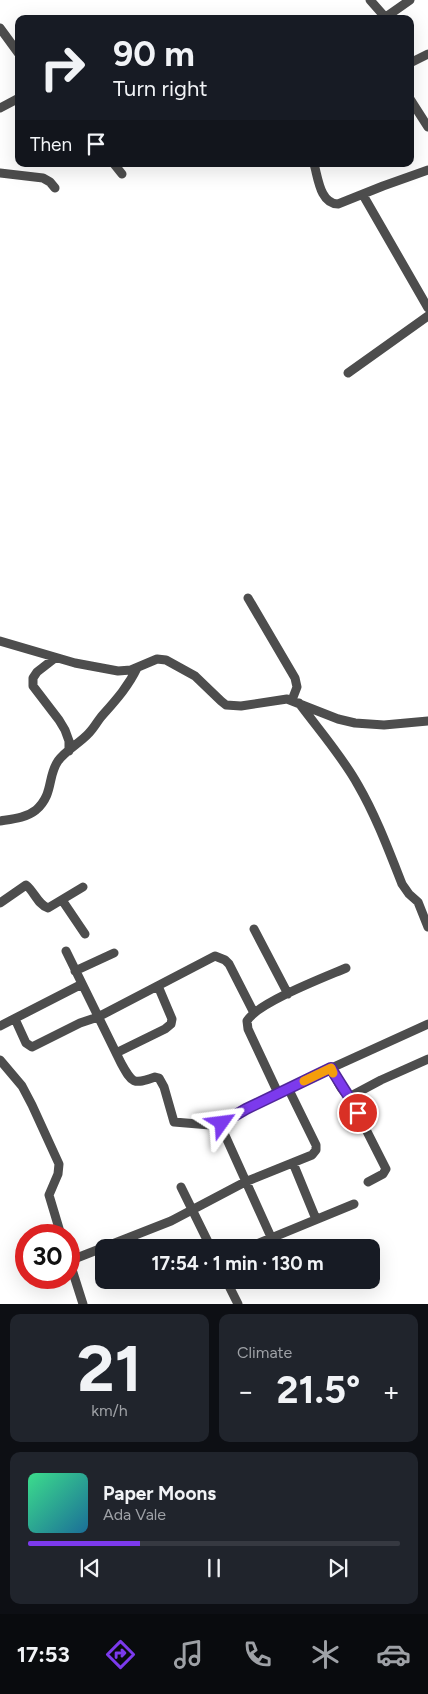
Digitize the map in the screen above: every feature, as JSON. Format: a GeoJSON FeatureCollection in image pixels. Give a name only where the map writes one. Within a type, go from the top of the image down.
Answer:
{"type":"FeatureCollection","features":[{"type":"Feature","properties":{"kind":"street"},"geometry":{"type":"LineString","coordinates":[[370,0],[382,15]]}},
{"type":"Feature","properties":{"kind":"street"},"geometry":{"type":"LineString","coordinates":[[388,15],[410,0]]}},
{"type":"Feature","properties":{"kind":"street"},"geometry":{"type":"LineString","coordinates":[[0,28],[15,49]]}},
{"type":"Feature","properties":{"kind":"street"},"geometry":{"type":"LineString","coordinates":[[414,61],[428,54]]}},
{"type":"Feature","properties":{"kind":"street"},"geometry":{"type":"LineString","coordinates":[[0,108],[15,100]]}},
{"type":"Feature","properties":{"kind":"street"},"geometry":{"type":"LineString","coordinates":[[414,105],[428,127]]}},
{"type":"Feature","properties":{"kind":"street"},"geometry":{"type":"LineString","coordinates":[[116,167],[122,174]]}},
{"type":"Feature","properties":{"kind":"street"},"geometry":{"type":"LineString","coordinates":[[315,167],[323,193],[332,204],[338,204],[428,170]]}},
{"type":"Feature","properties":{"kind":"street"},"geometry":{"type":"LineString","coordinates":[[0,174],[43,178],[55,188]]}},
{"type":"Feature","properties":{"kind":"street"},"geometry":{"type":"LineString","coordinates":[[363,194],[428,308]]}},
{"type":"Feature","properties":{"kind":"street"},"geometry":{"type":"LineString","coordinates":[[348,373],[428,316]]}},
{"type":"Feature","properties":{"kind":"street"},"geometry":{"type":"LineString","coordinates":[[248,598],[295,678],[297,687],[296,701],[358,784],[402,884],[405,890],[418,902],[428,927]]}},
{"type":"Feature","properties":{"kind":"street"},"geometry":{"type":"LineString","coordinates":[[0,641],[86,666],[118,671],[137,668],[157,659],[166,660],[195,676],[226,705],[241,706],[287,699],[355,723],[384,725],[428,721]]}},
{"type":"Feature","properties":{"kind":"street"},"geometry":{"type":"LineString","coordinates":[[55,658],[33,678],[33,686],[65,730],[69,751]]}},
{"type":"Feature","properties":{"kind":"street"},"geometry":{"type":"LineString","coordinates":[[1,821],[23,817],[38,808],[47,795],[55,766],[89,734],[119,697],[137,668]]}},
{"type":"Feature","properties":{"kind":"street"},"geometry":{"type":"LineString","coordinates":[[0,889],[4,900],[26,885],[46,908],[83,887]]}},
{"type":"Feature","properties":{"kind":"street"},"geometry":{"type":"LineString","coordinates":[[62,900],[85,934]]}},
{"type":"Feature","properties":{"kind":"street"},"geometry":{"type":"LineString","coordinates":[[254,929],[288,994]]}},
{"type":"Feature","properties":{"kind":"street"},"geometry":{"type":"LineString","coordinates":[[66,951],[116,1054],[127,1072],[137,1082],[141,1083],[155,1077],[159,1078],[164,1087],[174,1122],[222,1126]]}},
{"type":"Feature","properties":{"kind":"street"},"geometry":{"type":"LineString","coordinates":[[75,971],[114,953]]}},
{"type":"Feature","properties":{"kind":"street"},"geometry":{"type":"LineString","coordinates":[[15,1018],[26,1043],[32,1047],[80,1023],[98,1017],[215,956],[220,957],[229,964],[254,1013]]}},
{"type":"Feature","properties":{"kind":"street"},"geometry":{"type":"LineString","coordinates":[[278,1093],[247,1025],[249,1017],[288,994],[346,968]]}},
{"type":"Feature","properties":{"kind":"street"},"geometry":{"type":"LineString","coordinates":[[0,1026],[82,984]]}},
{"type":"Feature","properties":{"kind":"street"},"geometry":{"type":"LineString","coordinates":[[116,1054],[165,1029],[171,1024],[172,1019],[158,986]]}},
{"type":"Feature","properties":{"kind":"street"},"geometry":{"type":"LineString","coordinates":[[271,1236],[245,1182],[222,1126],[224,1121],[288,1088],[428,1024]]}},
{"type":"Feature","properties":{"kind":"street"},"geometry":{"type":"LineString","coordinates":[[349,1096],[428,1059]]}},
{"type":"Feature","properties":{"kind":"street"},"geometry":{"type":"LineString","coordinates":[[0,1060],[24,1091],[59,1164],[58,1174],[49,1195],[58,1224]]}},
{"type":"Feature","properties":{"kind":"street"},"geometry":{"type":"LineString","coordinates":[[331,1068],[344,1091],[349,1096],[386,1168],[383,1174],[368,1182]]}},
{"type":"Feature","properties":{"kind":"street"},"geometry":{"type":"LineString","coordinates":[[80,1256],[171,1221],[245,1182],[312,1155],[317,1148],[288,1088]]}},
{"type":"Feature","properties":{"kind":"street"},"geometry":{"type":"LineString","coordinates":[[293,1163],[316,1219]]}},
{"type":"Feature","properties":{"kind":"street"},"geometry":{"type":"LineString","coordinates":[[181,1187],[206,1239]]}},
{"type":"Feature","properties":{"kind":"street"},"geometry":{"type":"LineString","coordinates":[[265,1239],[354,1204]]}},
{"type":"Feature","properties":{"kind":"street"},"geometry":{"type":"LineString","coordinates":[[78,1289],[83,1304]]}},
{"type":"Feature","properties":{"kind":"street"},"geometry":{"type":"LineString","coordinates":[[230,1289],[238,1304]]}},
{"type":"Feature","properties":{"kind":"slow traffic"},"geometry":{"type":"LineString","coordinates":[[304,1081],[331,1068],[333,1073]]}},
{"type":"Feature","properties":{"kind":"route"},"geometry":{"type":"LineString","coordinates":[[222,1123],[246,1109],[331,1068],[358,1113]]}}]}
